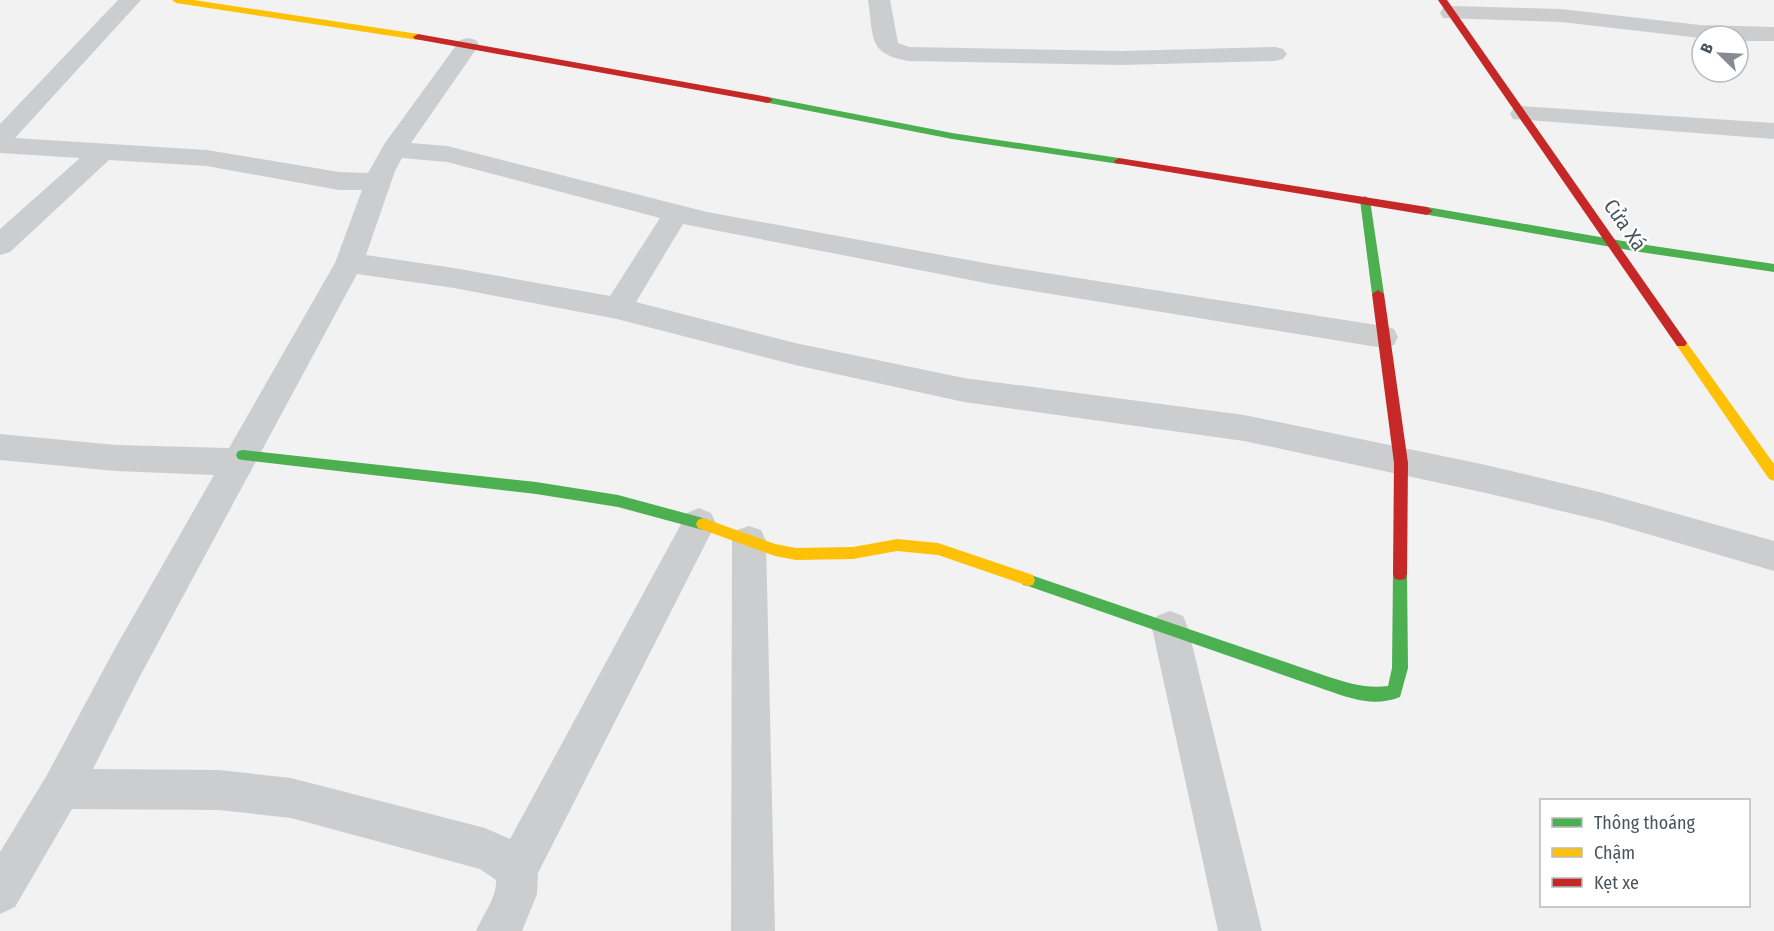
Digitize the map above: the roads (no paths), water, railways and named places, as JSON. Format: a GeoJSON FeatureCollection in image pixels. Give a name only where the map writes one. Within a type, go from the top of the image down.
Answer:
{"type":"FeatureCollection","features":[{"type":"Feature","properties":{"kind":"street"},"geometry":{"type":"LineString","coordinates":[[0,139],[130,0]]}},
{"type":"Feature","properties":{"kind":"street"},"geometry":{"type":"LineString","coordinates":[[176,0],[218,3],[468,45],[952,136],[1365,200],[1612,243],[1774,268]]}},
{"type":"Feature","properties":{"kind":"street"},"geometry":{"type":"LineString","coordinates":[[879,0],[887,46],[891,50],[905,53],[934,56],[1110,58],[1275,54]]}},
{"type":"Feature","properties":{"kind":"street"},"geometry":{"type":"LineString","coordinates":[[1446,7],[1656,25],[1704,33],[1773,36]]}},
{"type":"Feature","properties":{"kind":"street","name":"Cửa Xá"},"geometry":{"type":"LineString","coordinates":[[1446,7],[1774,475]]}},
{"type":"Feature","properties":{"kind":"street"},"geometry":{"type":"LineString","coordinates":[[0,892],[61,789],[131,654],[349,263],[378,182],[394,149],[468,45]]}},
{"type":"Feature","properties":{"kind":"street"},"geometry":{"type":"LineString","coordinates":[[1522,114],[1774,131]]}},
{"type":"Feature","properties":{"kind":"street"},"geometry":{"type":"LineString","coordinates":[[0,145],[207,158],[339,181],[378,182]]}},
{"type":"Feature","properties":{"kind":"street"},"geometry":{"type":"LineString","coordinates":[[394,149],[447,154],[676,214],[996,275],[1383,337]]}},
{"type":"Feature","properties":{"kind":"street"},"geometry":{"type":"LineString","coordinates":[[6,235],[102,152]]}},
{"type":"Feature","properties":{"kind":"street"},"geometry":{"type":"LineString","coordinates":[[0,447],[116,458],[241,458],[536,488],[618,501],[699,523],[749,541],[796,554],[853,553],[914,544],[938,549],[1361,693],[1383,697],[1394,692],[1400,668],[1401,463],[1365,200]]}},
{"type":"Feature","properties":{"kind":"street"},"geometry":{"type":"LineString","coordinates":[[616,308],[676,214]]}},
{"type":"Feature","properties":{"kind":"street"},"geometry":{"type":"LineString","coordinates":[[349,263],[477,282],[616,308],[795,354],[964,390],[1209,422],[1486,479],[1603,507],[1774,556]]}},
{"type":"Feature","properties":{"kind":"street"},"geometry":{"type":"LineString","coordinates":[[516,871],[699,523]]}},
{"type":"Feature","properties":{"kind":"street"},"geometry":{"type":"LineString","coordinates":[[749,541],[753,931]]}},
{"type":"Feature","properties":{"kind":"street"},"geometry":{"type":"LineString","coordinates":[[1170,628],[1240,931]]}},
{"type":"Feature","properties":{"kind":"street"},"geometry":{"type":"LineString","coordinates":[[61,789],[219,790],[291,798],[485,849],[506,857],[518,875],[517,889],[498,931]]}}]}
